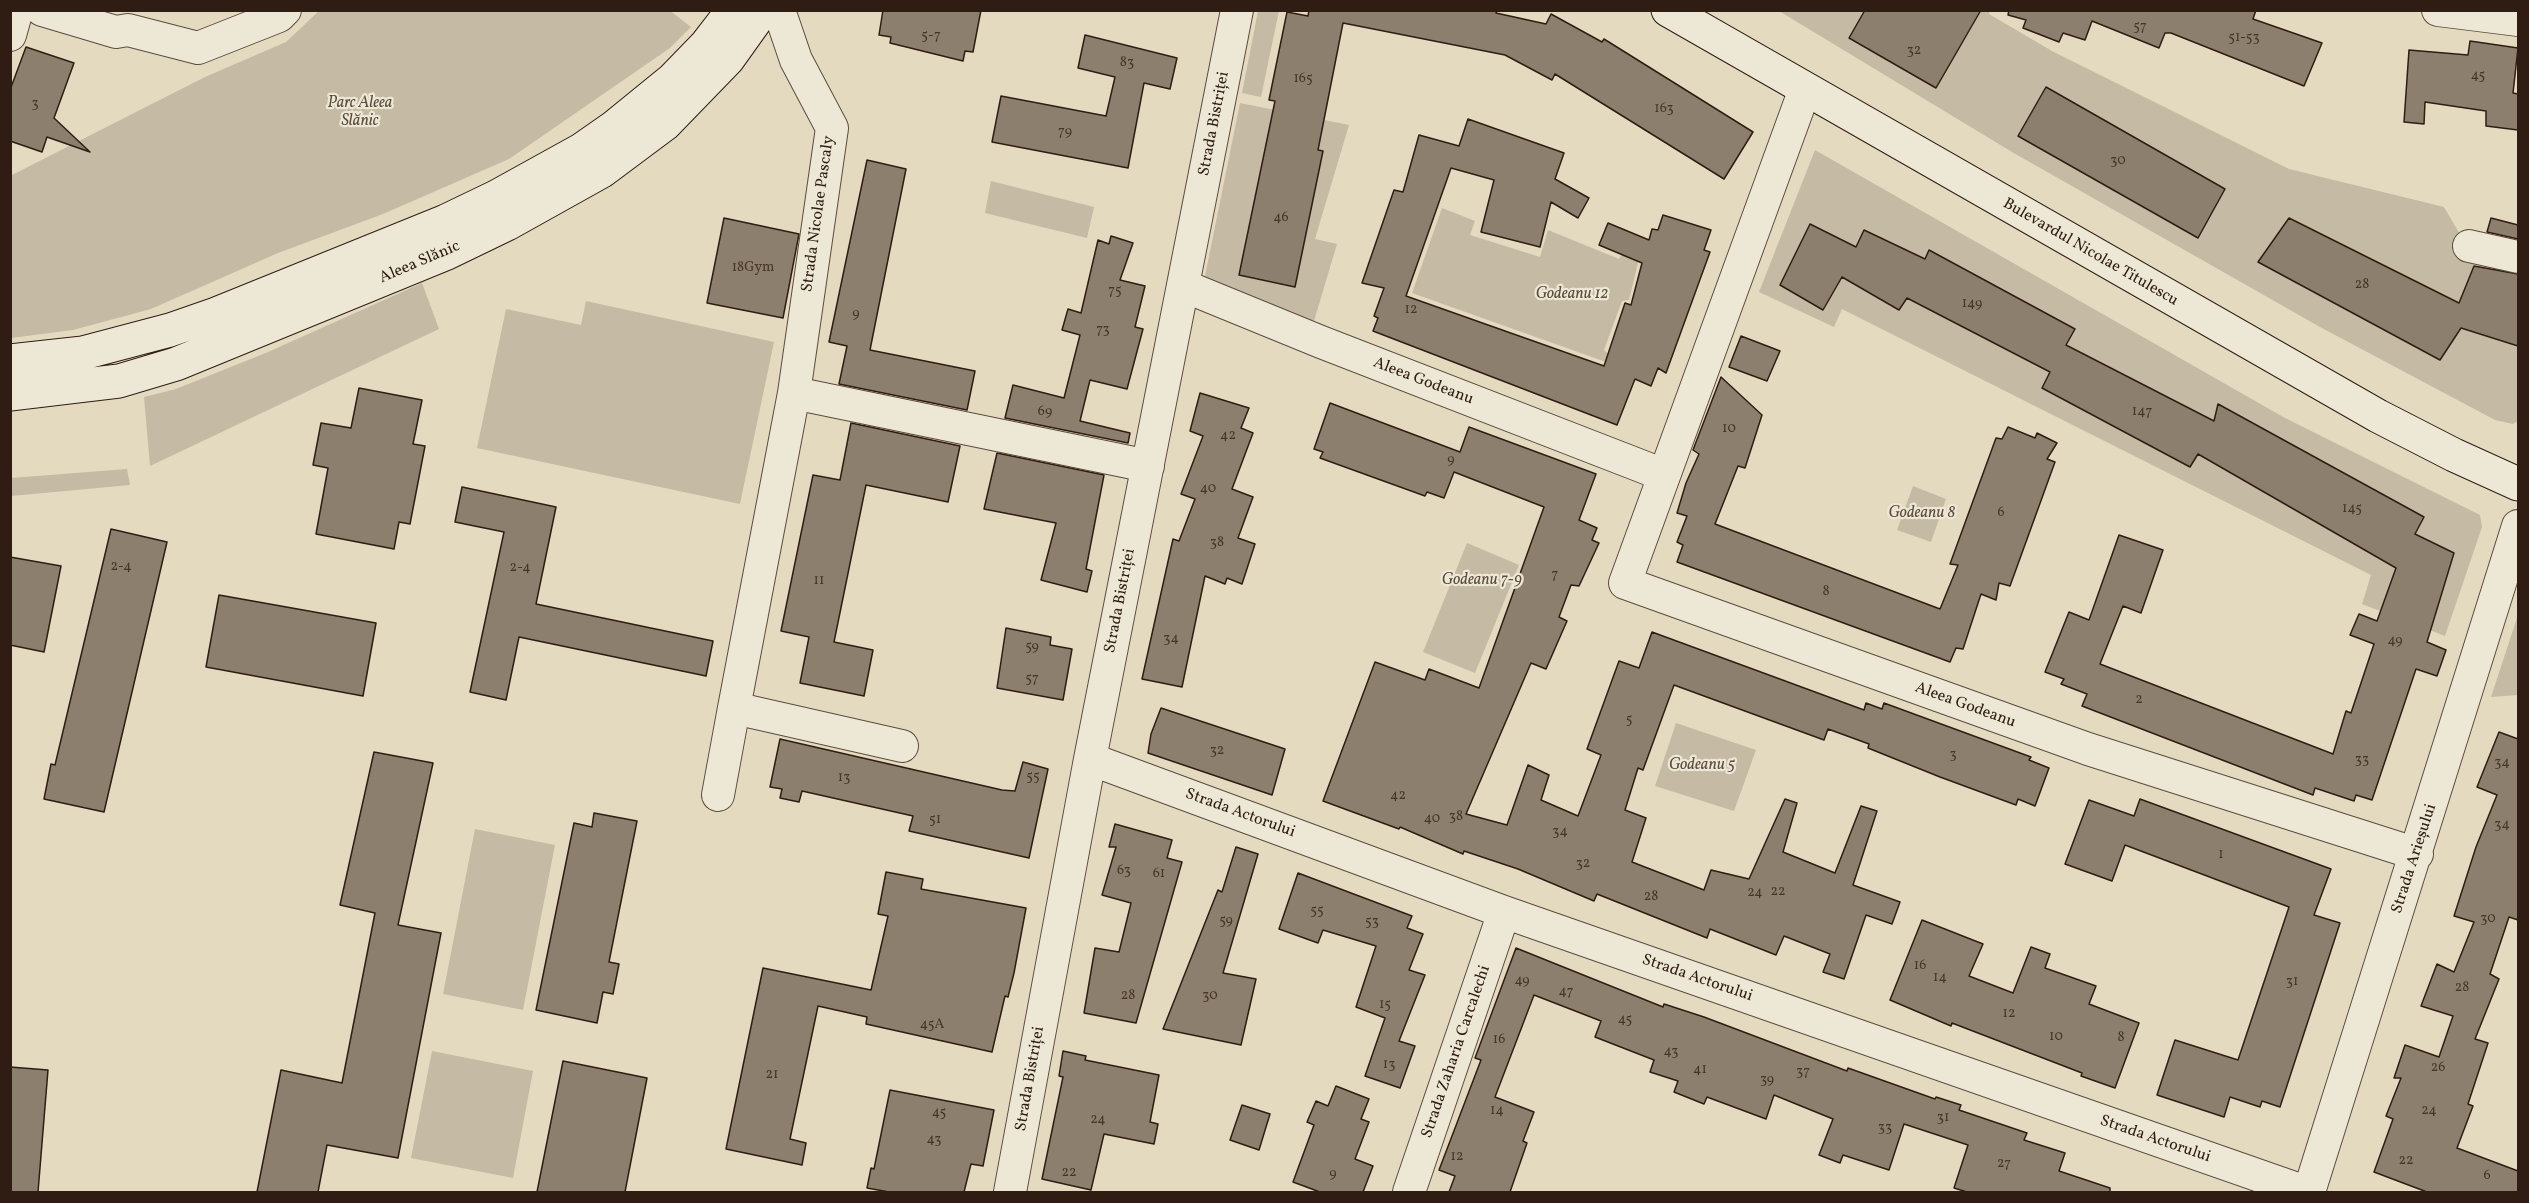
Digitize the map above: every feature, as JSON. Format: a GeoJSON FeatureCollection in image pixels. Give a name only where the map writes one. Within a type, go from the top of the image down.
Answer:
{"type":"FeatureCollection","features":[{"type":"Feature","properties":{"kind":"main road","name":"Aleea Slănic"},"geometry":{"type":"LineString","coordinates":[[10,361],[84,353],[170,330],[216,314],[446,221],[496,198],[581,150],[614,127],[673,79],[706,45],[733,10]]}},
{"type":"Feature","properties":{"kind":"main road","name":"Aleea Slănic"},"geometry":{"type":"LineString","coordinates":[[10,394],[119,381],[176,364],[447,253],[507,224],[602,171],[665,124],[728,59],[763,10]]}},
{"type":"Feature","properties":{"kind":"main road","name":"Bulevardul Nicolae Titulescu"},"geometry":{"type":"LineString","coordinates":[[1668,10],[2196,315],[2378,416],[2454,455],[2518,484]]}},
{"type":"Feature","properties":{"kind":"street"},"geometry":{"type":"LineString","coordinates":[[10,35],[17,10]]}},
{"type":"Feature","properties":{"kind":"street"},"geometry":{"type":"LineString","coordinates":[[42,10],[116,32],[128,30],[198,48],[279,16],[285,10]]}},
{"type":"Feature","properties":{"kind":"street","name":"Strada Nicolae Pascaly"},"geometry":{"type":"LineString","coordinates":[[718,795],[794,393],[832,128],[796,60],[779,10]]}},
{"type":"Feature","properties":{"kind":"street","name":"Strada Bistriței"},"geometry":{"type":"LineString","coordinates":[[1010,1192],[1090,759],[1237,10]]}},
{"type":"Feature","properties":{"kind":"street"},"geometry":{"type":"LineString","coordinates":[[2438,10],[2518,20]]}},
{"type":"Feature","properties":{"kind":"street","name":"Aleea Godeanu"},"geometry":{"type":"LineString","coordinates":[[1805,89],[1625,583],[2088,749],[2417,854]]}},
{"type":"Feature","properties":{"kind":"street"},"geometry":{"type":"LineString","coordinates":[[2469,246],[2518,257]]}},
{"type":"Feature","properties":{"kind":"street","name":"Aleea Godeanu"},"geometry":{"type":"LineString","coordinates":[[1184,286],[1321,342],[1664,475]]}},
{"type":"Feature","properties":{"kind":"street"},"geometry":{"type":"LineString","coordinates":[[794,393],[1148,466]]}},
{"type":"Feature","properties":{"kind":"street","name":"Strada Arieșului"},"geometry":{"type":"LineString","coordinates":[[2307,1192],[2417,854],[2518,526]]}},
{"type":"Feature","properties":{"kind":"street"},"geometry":{"type":"LineString","coordinates":[[734,708],[902,746]]}},
{"type":"Feature","properties":{"kind":"street","name":"Strada Actorului"},"geometry":{"type":"LineString","coordinates":[[1090,759],[1504,912],[2307,1192]]}},
{"type":"Feature","properties":{"kind":"street","name":"Strada Zaharia Carcalechi"},"geometry":{"type":"LineString","coordinates":[[1409,1192],[1504,912]]}},
{"type":"Feature","properties":{"kind":"green space","name":"Parc Aleea Slănic"},"geometry":{"type":"Polygon","coordinates":[[[669,10],[691,27],[670,48],[509,159],[383,214],[278,253],[151,309],[73,330],[11,338],[10,176],[205,77],[286,42],[319,11],[669,10]]]}},
{"type":"Feature","properties":{"kind":"green space"},"geometry":{"type":"Polygon","coordinates":[[[1258,11],[1279,11],[1261,97],[1242,93],[1258,11]]]}},
{"type":"Feature","properties":{"kind":"green space"},"geometry":{"type":"Polygon","coordinates":[[[1779,11],[1865,11],[1849,39],[1936,88],[1981,11],[1990,11],[1989,14],[2052,51],[2289,169],[2444,207],[2465,243],[2518,256],[2518,279],[2475,262],[2459,303],[2290,218],[2258,262],[2439,359],[2461,328],[2516,345],[2518,337],[2518,421],[2513,424],[2495,420],[2320,327],[2012,152],[1779,11]],[[2046,87],[2019,136],[2197,238],[2225,189],[2046,87]]]}},
{"type":"Feature","properties":{"kind":"green space"},"geometry":{"type":"Polygon","coordinates":[[[1240,103],[1349,125],[1315,239],[1337,244],[1314,321],[1204,281],[1240,103]],[[1267,140],[1299,229],[1307,231],[1312,206],[1304,205],[1312,166],[1320,168],[1323,152],[1267,140]]]}},
{"type":"Feature","properties":{"kind":"green space"},"geometry":{"type":"Polygon","coordinates":[[[1815,150],[2285,418],[2480,515],[2482,527],[2445,636],[2362,604],[2371,575],[1842,309],[1834,327],[1759,292],[1815,150]],[[1811,225],[1780,285],[1823,310],[1842,277],[1898,309],[1907,298],[2050,372],[2042,388],[2190,467],[2198,454],[2396,568],[2434,620],[2454,554],[2415,534],[2218,404],[2214,421],[2066,345],[1929,251],[1925,259],[1864,231],[1856,247],[1811,225]]]}},
{"type":"Feature","properties":{"kind":"green space"},"geometry":{"type":"Polygon","coordinates":[[[991,181],[1094,207],[1087,238],[985,213],[991,181]]]}},
{"type":"Feature","properties":{"kind":"green space","name":"Godeanu 12"},"geometry":{"type":"Polygon","coordinates":[[[1442,208],[1475,221],[1470,235],[1540,257],[1548,230],[1619,259],[1626,247],[1640,254],[1629,300],[1622,301],[1604,350],[1609,355],[1606,362],[1412,293],[1442,208]]]}},
{"type":"Feature","properties":{"kind":"green space"},"geometry":{"type":"Polygon","coordinates":[[[422,283],[439,329],[150,466],[144,397],[176,389],[268,352],[422,283]]]}},
{"type":"Feature","properties":{"kind":"green space"},"geometry":{"type":"Polygon","coordinates":[[[586,301],[774,342],[740,504],[477,448],[506,309],[581,325],[586,301]]]}},
{"type":"Feature","properties":{"kind":"green space"},"geometry":{"type":"Polygon","coordinates":[[[127,469],[130,485],[11,496],[11,478],[127,469]]]}},
{"type":"Feature","properties":{"kind":"green space","name":"Godeanu 8"},"geometry":{"type":"Polygon","coordinates":[[[1913,486],[1946,499],[1931,542],[1897,530],[1913,486]]]}},
{"type":"Feature","properties":{"kind":"green space","name":"Godeanu 7-9"},"geometry":{"type":"Polygon","coordinates":[[[1467,543],[1519,565],[1475,673],[1423,652],[1467,543]]]}},
{"type":"Feature","properties":{"kind":"green space"},"geometry":{"type":"Polygon","coordinates":[[[2518,614],[2518,695],[2491,697],[2516,621],[2518,614]]]}},
{"type":"Feature","properties":{"kind":"green space","name":"Godeanu 5"},"geometry":{"type":"Polygon","coordinates":[[[1676,723],[1756,750],[1734,811],[1655,786],[1676,723]]]}},
{"type":"Feature","properties":{"kind":"green space"},"geometry":{"type":"Polygon","coordinates":[[[475,829],[555,845],[523,1010],[443,994],[475,829]]]}},
{"type":"Feature","properties":{"kind":"green space"},"geometry":{"type":"Polygon","coordinates":[[[432,1051],[533,1071],[513,1178],[411,1158],[432,1051]]]}},
{"type":"Feature","properties":{"kind":"building"},"geometry":{"type":"Polygon","coordinates":[[[883,10],[981,10],[973,52],[965,51],[963,61],[890,43],[891,37],[879,35],[883,10]]]}},
{"type":"Feature","properties":{"kind":"building"},"geometry":{"type":"Polygon","coordinates":[[[1309,10],[1497,10],[1496,13],[1546,24],[1551,14],[1602,42],[1604,39],[1753,132],[1724,179],[1555,74],[1552,80],[1505,55],[1343,23],[1318,150],[1323,151],[1295,287],[1239,275],[1275,101],[1269,100],[1287,12],[1308,16],[1309,10]]]}},
{"type":"Feature","properties":{"kind":"building"},"geometry":{"type":"Polygon","coordinates":[[[1865,10],[1981,10],[1936,88],[1849,38],[1865,10]]]}},
{"type":"Feature","properties":{"kind":"building"},"geometry":{"type":"Polygon","coordinates":[[[2009,10],[2256,10],[2253,19],[2322,43],[2304,86],[2171,33],[2165,33],[2159,48],[2092,21],[2085,40],[2063,33],[2059,42],[2023,28],[2026,20],[2008,15],[2009,10]]]}},
{"type":"Feature","properties":{"kind":"building"},"geometry":{"type":"Polygon","coordinates":[[[1085,35],[1177,58],[1170,89],[1144,83],[1128,168],[992,142],[1001,96],[1106,116],[1115,77],[1078,68],[1085,35]]]}},
{"type":"Feature","properties":{"kind":"building"},"geometry":{"type":"Polygon","coordinates":[[[2470,41],[2518,48],[2513,93],[2518,94],[2518,130],[2486,126],[2486,111],[2425,102],[2424,124],[2404,122],[2409,50],[2468,55],[2470,41]]]}},
{"type":"Feature","properties":{"kind":"building"},"geometry":{"type":"Polygon","coordinates":[[[26,47],[74,63],[54,118],[90,152],[47,137],[42,152],[10,141],[10,90],[26,47]]]}},
{"type":"Feature","properties":{"kind":"building"},"geometry":{"type":"Polygon","coordinates":[[[2046,87],[2225,189],[2198,238],[2018,136],[2046,87]]]}},
{"type":"Feature","properties":{"kind":"building"},"geometry":{"type":"Polygon","coordinates":[[[1468,119],[1564,153],[1555,179],[1589,198],[1578,218],[1551,202],[1540,247],[1481,232],[1494,180],[1451,168],[1406,296],[1604,366],[1625,303],[1631,305],[1642,263],[1599,245],[1608,223],[1649,240],[1652,229],[1658,230],[1663,215],[1711,230],[1704,250],[1710,252],[1666,373],[1658,368],[1651,386],[1635,379],[1617,425],[1373,331],[1378,318],[1374,316],[1384,288],[1362,283],[1394,190],[1403,192],[1419,135],[1459,146],[1468,119]]]}},
{"type":"Feature","properties":{"kind":"building"},"geometry":{"type":"Polygon","coordinates":[[[867,160],[906,169],[870,350],[975,371],[967,410],[839,384],[847,346],[829,342],[867,160]]]}},
{"type":"Feature","properties":{"kind":"building"},"geometry":{"type":"Polygon","coordinates":[[[724,218],[799,234],[783,318],[707,303],[724,218]]]}},
{"type":"Feature","properties":{"kind":"building"},"geometry":{"type":"Polygon","coordinates":[[[2289,218],[2459,303],[2474,266],[2518,274],[2518,346],[2461,328],[2440,360],[2258,262],[2289,218]]]}},
{"type":"Feature","properties":{"kind":"building"},"geometry":{"type":"Polygon","coordinates":[[[2491,218],[2518,225],[2518,239],[2487,232],[2491,218]]]}},
{"type":"Feature","properties":{"kind":"building"},"geometry":{"type":"Polygon","coordinates":[[[1810,224],[1856,247],[1864,230],[1925,259],[1929,250],[2075,329],[2066,345],[2214,421],[2218,404],[2424,517],[2415,534],[2454,553],[2427,642],[2446,650],[2437,676],[2416,669],[2372,800],[2356,795],[2354,801],[2315,788],[2313,795],[2082,706],[2087,694],[2061,684],[2064,679],[2045,672],[2069,612],[2089,620],[2119,535],[2163,550],[2141,613],[2123,606],[2100,664],[2333,754],[2346,711],[2351,713],[2374,644],[2350,635],[2359,614],[2377,621],[2396,568],[2198,454],[2190,467],[2042,388],[2050,372],[1907,298],[1899,310],[1842,277],[1823,310],[1780,285],[1810,224]]]}},
{"type":"Feature","properties":{"kind":"building"},"geometry":{"type":"Polygon","coordinates":[[[1111,236],[1133,243],[1120,280],[1145,286],[1135,327],[1143,329],[1127,389],[1090,380],[1080,421],[1130,433],[1128,443],[1005,418],[1013,385],[1064,398],[1080,335],[1062,330],[1068,309],[1081,313],[1098,240],[1109,244],[1111,236]]]}},
{"type":"Feature","properties":{"kind":"building"},"geometry":{"type":"Polygon","coordinates":[[[1741,336],[1780,351],[1767,381],[1729,367],[1741,336]]]}},
{"type":"Feature","properties":{"kind":"building"},"geometry":{"type":"Polygon","coordinates":[[[1721,377],[1762,415],[1745,468],[1738,466],[1715,524],[1940,609],[1958,565],[1950,564],[1996,438],[2002,439],[2008,427],[2035,438],[2037,433],[2057,443],[2047,459],[2055,462],[2010,586],[1999,583],[1996,600],[1981,594],[1963,649],[1956,648],[1950,662],[1677,562],[1683,545],[1677,542],[1687,516],[1677,513],[1686,483],[1699,454],[1693,450],[1721,377]]]}},
{"type":"Feature","properties":{"kind":"building"},"geometry":{"type":"Polygon","coordinates":[[[359,388],[422,400],[413,444],[425,446],[410,524],[399,522],[394,549],[316,534],[328,468],[313,465],[321,423],[351,428],[359,388]]]}},
{"type":"Feature","properties":{"kind":"building"},"geometry":{"type":"Polygon","coordinates":[[[1200,393],[1249,408],[1241,428],[1253,433],[1232,489],[1253,497],[1238,538],[1255,544],[1242,584],[1227,578],[1225,584],[1205,576],[1182,687],[1142,679],[1173,539],[1179,541],[1195,499],[1181,494],[1203,436],[1190,431],[1200,393]]]}},
{"type":"Feature","properties":{"kind":"building"},"geometry":{"type":"Polygon","coordinates":[[[1330,403],[1460,452],[1469,427],[1596,474],[1579,520],[1597,528],[1592,540],[1599,543],[1579,586],[1571,585],[1559,617],[1567,621],[1546,669],[1531,663],[1466,814],[1507,825],[1528,765],[1549,775],[1541,800],[1578,816],[1601,755],[1587,749],[1619,661],[1639,668],[1652,632],[1864,710],[1866,703],[1882,709],[1884,703],[2031,757],[2029,760],[2049,768],[2035,806],[2018,799],[2016,805],[1940,777],[1868,748],[1869,744],[1828,729],[1824,740],[1674,685],[1643,770],[1638,768],[1625,810],[1646,818],[1632,862],[1704,890],[1711,870],[1749,879],[1785,799],[1797,803],[1783,852],[1835,873],[1861,806],[1877,811],[1853,885],[1900,902],[1892,924],[1866,915],[1844,979],[1823,972],[1830,954],[1784,936],[1776,955],[1710,929],[1707,938],[1597,894],[1594,901],[1518,869],[1464,851],[1463,854],[1400,827],[1399,829],[1323,801],[1375,662],[1425,680],[1429,669],[1479,688],[1544,507],[1454,472],[1444,498],[1427,492],[1425,496],[1320,458],[1323,452],[1314,449],[1330,403]]]}},
{"type":"Feature","properties":{"kind":"building"},"geometry":{"type":"Polygon","coordinates":[[[851,423],[960,446],[948,502],[866,485],[834,642],[873,650],[864,696],[800,683],[809,637],[781,631],[813,475],[840,480],[851,423]]]}},
{"type":"Feature","properties":{"kind":"building"},"geometry":{"type":"Polygon","coordinates":[[[997,453],[1104,475],[1086,569],[1092,571],[1087,592],[1041,580],[1056,523],[984,509],[997,453]]]}},
{"type":"Feature","properties":{"kind":"building"},"geometry":{"type":"Polygon","coordinates":[[[462,487],[556,507],[536,604],[713,641],[706,676],[519,637],[506,700],[470,692],[504,532],[455,522],[462,487]]]}},
{"type":"Feature","properties":{"kind":"building"},"geometry":{"type":"Polygon","coordinates":[[[111,529],[167,542],[104,812],[44,799],[51,764],[55,765],[111,529]]]}},
{"type":"Feature","properties":{"kind":"building"},"geometry":{"type":"Polygon","coordinates":[[[10,557],[61,566],[44,652],[10,645],[10,557]]]}},
{"type":"Feature","properties":{"kind":"building"},"geometry":{"type":"Polygon","coordinates":[[[219,595],[376,623],[363,696],[206,667],[219,595]]]}},
{"type":"Feature","properties":{"kind":"building"},"geometry":{"type":"Polygon","coordinates":[[[1006,628],[1051,637],[1050,645],[1072,649],[1063,700],[997,688],[1006,628]]]}},
{"type":"Feature","properties":{"kind":"building"},"geometry":{"type":"Polygon","coordinates":[[[1161,708],[1285,749],[1272,795],[1148,753],[1151,734],[1161,708]]]}},
{"type":"Feature","properties":{"kind":"building"},"geometry":{"type":"Polygon","coordinates":[[[2499,732],[2518,739],[2518,920],[2509,917],[2490,974],[2499,979],[2475,1039],[2488,1043],[2468,1104],[2473,1106],[2457,1148],[2518,1171],[2518,1192],[2427,1192],[2374,1172],[2393,1119],[2386,1116],[2401,1078],[2394,1078],[2405,1045],[2439,1057],[2453,1016],[2421,1006],[2437,964],[2454,972],[2474,922],[2454,916],[2476,847],[2497,795],[2477,787],[2499,732]]]}},
{"type":"Feature","properties":{"kind":"building"},"geometry":{"type":"Polygon","coordinates":[[[780,739],[1002,790],[1015,791],[1023,762],[1048,769],[1029,858],[909,831],[913,816],[802,791],[799,802],[780,798],[782,789],[770,787],[780,739]]]}},
{"type":"Feature","properties":{"kind":"building"},"geometry":{"type":"Polygon","coordinates":[[[374,752],[433,763],[398,925],[441,933],[398,1158],[327,1145],[318,1192],[257,1192],[281,1070],[342,1083],[375,913],[340,905],[374,752]]]}},
{"type":"Feature","properties":{"kind":"building"},"geometry":{"type":"Polygon","coordinates":[[[2140,799],[2331,869],[2314,915],[2340,923],[2280,1107],[2262,1101],[2260,1107],[2230,1097],[2224,1117],[2157,1095],[2175,1040],[2238,1060],[2289,907],[2125,845],[2112,881],[2065,864],[2089,800],[2134,816],[2140,799]]]}},
{"type":"Feature","properties":{"kind":"building"},"geometry":{"type":"Polygon","coordinates":[[[594,813],[637,821],[609,962],[619,964],[613,994],[603,992],[597,1023],[536,1010],[574,823],[592,827],[594,813]]]}},
{"type":"Feature","properties":{"kind":"building"},"geometry":{"type":"Polygon","coordinates":[[[1115,824],[1172,840],[1167,858],[1182,862],[1136,1023],[1084,1013],[1095,948],[1119,952],[1131,903],[1102,895],[1116,847],[1109,847],[1115,824]]]}},
{"type":"Feature","properties":{"kind":"building"},"geometry":{"type":"Polygon","coordinates":[[[1236,847],[1258,854],[1223,973],[1256,979],[1241,1045],[1163,1029],[1218,890],[1222,892],[1236,847]]]}},
{"type":"Feature","properties":{"kind":"building"},"geometry":{"type":"Polygon","coordinates":[[[886,872],[923,879],[921,889],[1026,908],[1014,973],[1008,997],[1005,996],[992,1052],[866,1024],[867,1017],[818,1006],[790,1139],[806,1143],[802,1165],[726,1149],[763,968],[871,990],[888,916],[878,914],[886,872]]]}},
{"type":"Feature","properties":{"kind":"building"},"geometry":{"type":"Polygon","coordinates":[[[1298,873],[1412,916],[1407,928],[1423,934],[1409,970],[1425,975],[1399,1041],[1415,1046],[1400,1088],[1365,1076],[1385,1018],[1356,1007],[1376,946],[1323,930],[1318,943],[1279,929],[1298,873]]]}},
{"type":"Feature","properties":{"kind":"building"},"geometry":{"type":"Polygon","coordinates":[[[1922,920],[1983,944],[1969,976],[2013,993],[2031,947],[2050,954],[2045,968],[2096,986],[2089,1004],[2139,1023],[2115,1088],[1952,1023],[1951,1026],[1890,1000],[1922,920]]]}},
{"type":"Feature","properties":{"kind":"building"},"geometry":{"type":"Polygon","coordinates":[[[1516,948],[1663,1007],[1664,1004],[1704,1017],[1847,1071],[1848,1068],[1935,1099],[1936,1097],[1961,1105],[1959,1110],[2027,1133],[2024,1140],[2065,1153],[2059,1171],[2110,1188],[2110,1192],[1967,1192],[1954,1188],[1968,1145],[1904,1124],[1889,1170],[1843,1155],[1840,1163],[1819,1155],[1833,1119],[1774,1095],[1766,1119],[1707,1097],[1704,1104],[1674,1092],[1678,1081],[1650,1072],[1654,1060],[1595,1037],[1601,1021],[1534,995],[1495,1097],[1534,1112],[1523,1141],[1527,1143],[1510,1192],[1449,1192],[1455,1176],[1439,1170],[1481,1060],[1475,1058],[1516,948]]]}},
{"type":"Feature","properties":{"kind":"building"},"geometry":{"type":"Polygon","coordinates":[[[1063,1051],[1086,1056],[1085,1060],[1159,1075],[1150,1122],[1158,1124],[1154,1144],[1104,1134],[1091,1190],[1042,1179],[1063,1077],[1059,1076],[1063,1051]]]}},
{"type":"Feature","properties":{"kind":"building"},"geometry":{"type":"Polygon","coordinates":[[[563,1061],[647,1078],[625,1192],[537,1192],[563,1061]]]}},
{"type":"Feature","properties":{"kind":"building"},"geometry":{"type":"Polygon","coordinates":[[[10,1067],[48,1070],[38,1192],[10,1192],[10,1067]]]}},
{"type":"Feature","properties":{"kind":"building"},"geometry":{"type":"Polygon","coordinates":[[[1336,1086],[1369,1099],[1361,1119],[1369,1122],[1355,1159],[1373,1166],[1363,1192],[1320,1192],[1293,1182],[1314,1125],[1307,1122],[1316,1101],[1328,1106],[1336,1086]]]}},
{"type":"Feature","properties":{"kind":"building"},"geometry":{"type":"Polygon","coordinates":[[[890,1090],[994,1110],[983,1166],[971,1164],[964,1192],[889,1192],[867,1188],[871,1168],[874,1169],[890,1090]]]}},
{"type":"Feature","properties":{"kind":"building"},"geometry":{"type":"Polygon","coordinates":[[[1242,1105],[1270,1114],[1259,1150],[1230,1140],[1242,1105]]]}}]}
